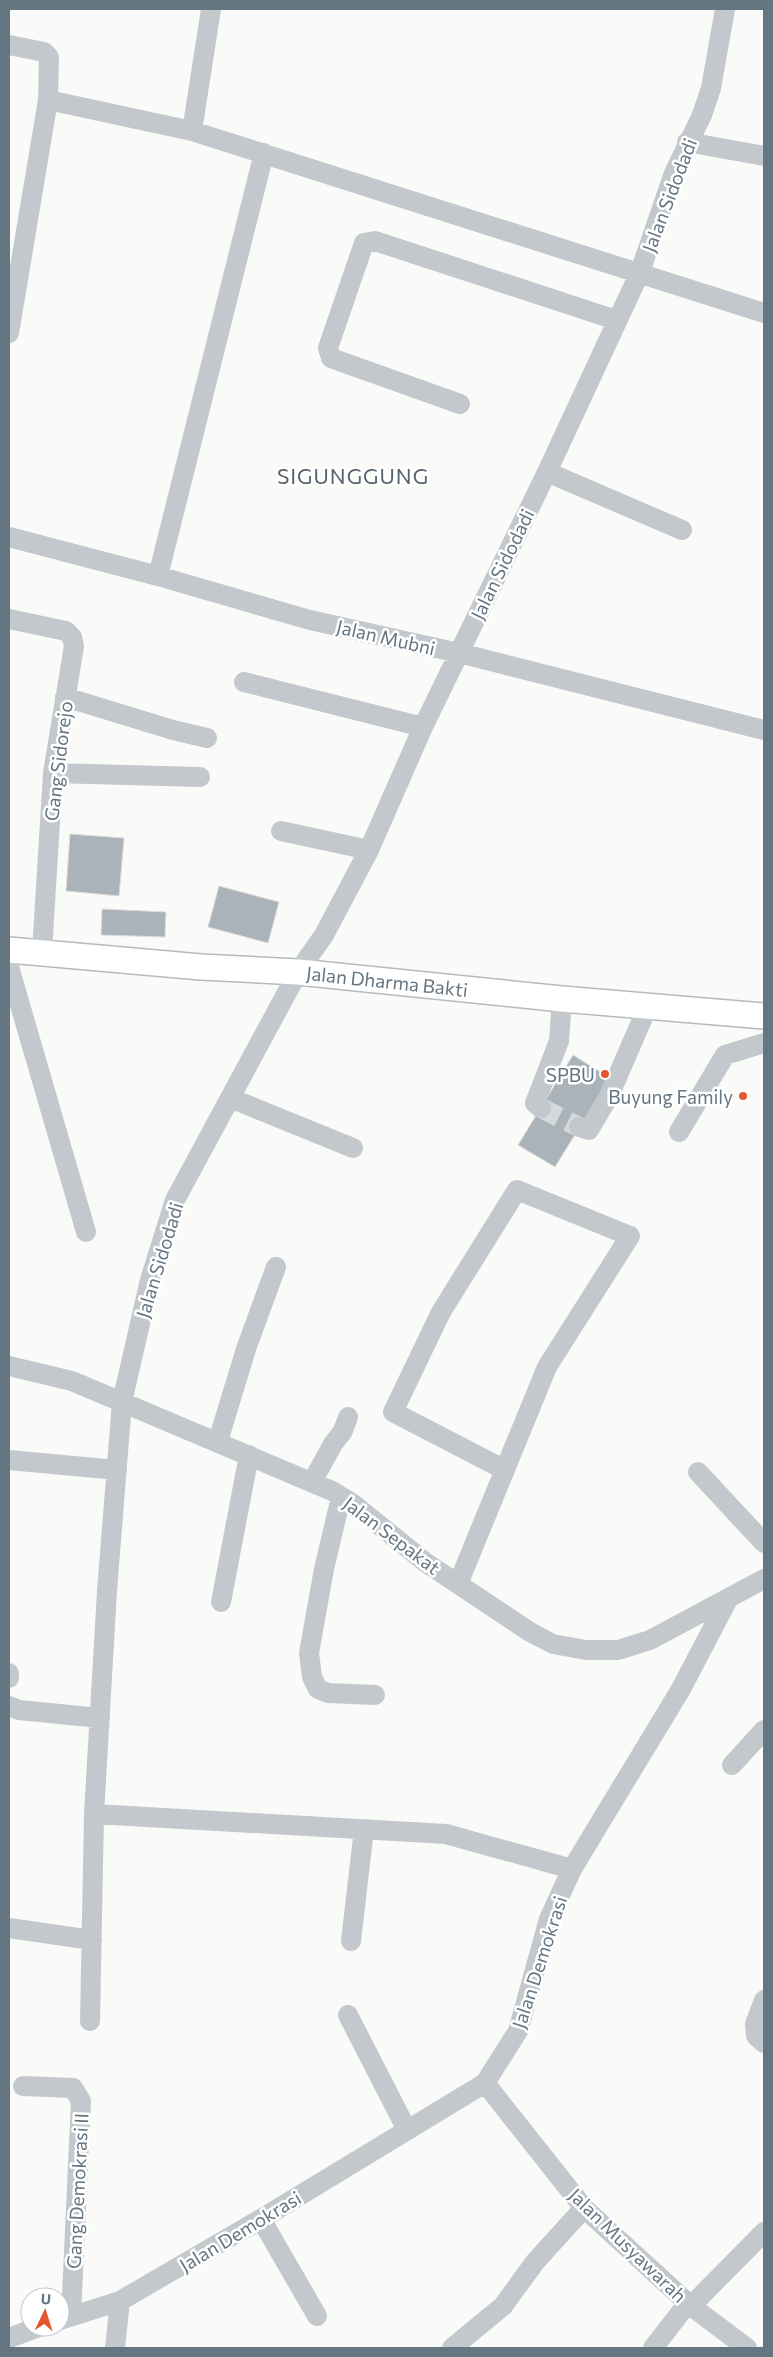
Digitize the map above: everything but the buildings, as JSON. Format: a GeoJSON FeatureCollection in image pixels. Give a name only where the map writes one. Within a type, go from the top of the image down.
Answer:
{"type":"FeatureCollection","features":[{"type":"Feature","properties":{"kind":"main road","name":"Jalan Dharma Bakti"},"geometry":{"type":"LineString","coordinates":[[9,950],[201,967],[298,972],[562,999],[764,1016]]}},
{"type":"Feature","properties":{"kind":"street"},"geometry":{"type":"LineString","coordinates":[[192,131],[211,9]]}},
{"type":"Feature","properties":{"kind":"street","name":"Jalan Sidodadi"},"geometry":{"type":"LineString","coordinates":[[90,2021],[94,1814],[122,1402],[150,1280],[166,1226],[175,1200],[298,972],[324,935],[369,850],[423,727],[547,472],[616,320],[640,272],[655,223],[687,142],[702,115],[711,88],[725,9]]}},
{"type":"Feature","properties":{"kind":"street"},"geometry":{"type":"LineString","coordinates":[[9,45],[47,53],[49,57],[48,100],[14,256],[9,332]]}},
{"type":"Feature","properties":{"kind":"street"},"geometry":{"type":"LineString","coordinates":[[48,100],[192,131],[764,313]]}},
{"type":"Feature","properties":{"kind":"street"},"geometry":{"type":"LineString","coordinates":[[687,142],[764,156]]}},
{"type":"Feature","properties":{"kind":"street"},"geometry":{"type":"LineString","coordinates":[[158,576],[264,153]]}},
{"type":"Feature","properties":{"kind":"street"},"geometry":{"type":"LineString","coordinates":[[460,404],[331,358],[328,348],[364,243],[375,241],[616,320]]}},
{"type":"Feature","properties":{"kind":"street"},"geometry":{"type":"LineString","coordinates":[[547,472],[682,530]]}},
{"type":"Feature","properties":{"kind":"street","name":"Jalan Mubni"},"geometry":{"type":"LineString","coordinates":[[9,537],[158,576],[310,620],[459,653],[764,730]]}},
{"type":"Feature","properties":{"kind":"street","name":"Gang Sidorejo"},"geometry":{"type":"LineString","coordinates":[[9,619],[66,631],[72,636],[74,646],[53,773],[42,952]]}},
{"type":"Feature","properties":{"kind":"street"},"geometry":{"type":"LineString","coordinates":[[244,682],[423,727]]}},
{"type":"Feature","properties":{"kind":"street"},"geometry":{"type":"LineString","coordinates":[[66,697],[207,738]]}},
{"type":"Feature","properties":{"kind":"street"},"geometry":{"type":"LineString","coordinates":[[53,773],[200,777]]}},
{"type":"Feature","properties":{"kind":"street"},"geometry":{"type":"LineString","coordinates":[[281,831],[369,850]]}},
{"type":"Feature","properties":{"kind":"street"},"geometry":{"type":"LineString","coordinates":[[9,967],[86,1232]]}},
{"type":"Feature","properties":{"kind":"street"},"geometry":{"type":"LineString","coordinates":[[540,1108],[535,1103],[558,1041],[562,999]]}},
{"type":"Feature","properties":{"kind":"street"},"geometry":{"type":"LineString","coordinates":[[580,1127],[589,1130],[609,1096],[648,1006]]}},
{"type":"Feature","properties":{"kind":"street"},"geometry":{"type":"LineString","coordinates":[[678,1132],[725,1055],[764,1043]]}},
{"type":"Feature","properties":{"kind":"street"},"geometry":{"type":"LineString","coordinates":[[230,1098],[353,1148]]}},
{"type":"Feature","properties":{"kind":"street"},"geometry":{"type":"LineString","coordinates":[[458,1584],[505,1470],[547,1367],[630,1236],[517,1190],[441,1312],[393,1412],[505,1470]]}},
{"type":"Feature","properties":{"kind":"street"},"geometry":{"type":"LineString","coordinates":[[218,1442],[246,1350],[276,1267]]}},
{"type":"Feature","properties":{"kind":"street","name":"Jalan Sepakat"},"geometry":{"type":"LineString","coordinates":[[9,1366],[72,1382],[312,1482],[341,1497],[380,1525],[404,1546],[458,1584],[553,1644],[586,1650],[618,1650],[650,1640],[764,1579]]}},
{"type":"Feature","properties":{"kind":"street"},"geometry":{"type":"LineString","coordinates":[[312,1482],[333,1444],[343,1431],[348,1417]]}},
{"type":"Feature","properties":{"kind":"street"},"geometry":{"type":"LineString","coordinates":[[221,1602],[249,1455]]}},
{"type":"Feature","properties":{"kind":"street"},"geometry":{"type":"LineString","coordinates":[[9,1460],[117,1470]]}},
{"type":"Feature","properties":{"kind":"street"},"geometry":{"type":"LineString","coordinates":[[698,1472],[764,1543]]}},
{"type":"Feature","properties":{"kind":"street"},"geometry":{"type":"LineString","coordinates":[[341,1497],[324,1569],[309,1653],[312,1677],[318,1689],[328,1693],[376,1696]]}},
{"type":"Feature","properties":{"kind":"street","name":"Jalan Demokrasi"},"geometry":{"type":"LineString","coordinates":[[70,2317],[120,2302],[262,2220],[484,2082],[518,2031],[549,1919],[572,1869],[680,1688],[728,1599]]}},
{"type":"Feature","properties":{"kind":"street"},"geometry":{"type":"LineString","coordinates":[[9,1673],[9,1678]]}},
{"type":"Feature","properties":{"kind":"street"},"geometry":{"type":"LineString","coordinates":[[9,1706],[19,1710],[100,1718]]}},
{"type":"Feature","properties":{"kind":"street"},"geometry":{"type":"LineString","coordinates":[[732,1765],[764,1730]]}},
{"type":"Feature","properties":{"kind":"street"},"geometry":{"type":"LineString","coordinates":[[94,1814],[446,1834],[572,1869]]}},
{"type":"Feature","properties":{"kind":"street"},"geometry":{"type":"LineString","coordinates":[[351,1941],[364,1829]]}},
{"type":"Feature","properties":{"kind":"street"},"geometry":{"type":"LineString","coordinates":[[9,1928],[92,1940]]}},
{"type":"Feature","properties":{"kind":"street"},"geometry":{"type":"LineString","coordinates":[[764,2000],[755,2024],[756,2036],[764,2043]]}},
{"type":"Feature","properties":{"kind":"street"},"geometry":{"type":"LineString","coordinates":[[348,2015],[407,2130]]}},
{"type":"Feature","properties":{"kind":"street","name":"Jalan Musyawarah"},"geometry":{"type":"LineString","coordinates":[[484,2082],[584,2208],[690,2305],[743,2347]]}},
{"type":"Feature","properties":{"kind":"street","name":"Gang Demokrasi II"},"geometry":{"type":"LineString","coordinates":[[23,2086],[73,2088],[81,2101],[68,2287]]}},
{"type":"Feature","properties":{"kind":"street"},"geometry":{"type":"LineString","coordinates":[[452,2348],[503,2306],[535,2262],[584,2208]]}},
{"type":"Feature","properties":{"kind":"street"},"geometry":{"type":"LineString","coordinates":[[262,2220],[317,2316]]}},
{"type":"Feature","properties":{"kind":"street"},"geometry":{"type":"LineString","coordinates":[[653,2348],[690,2305],[764,2232]]}},
{"type":"Feature","properties":{"kind":"street"},"geometry":{"type":"LineString","coordinates":[[115,2348],[120,2302]]}},
{"type":"Feature","properties":{"kind":"tunnel"},"geometry":{"type":"LineString","coordinates":[[541,1108],[579,1127]]}},
{"type":"Feature","properties":{"kind":"place","name":"SPBU"},"geometry":{"type":"Point","coordinates":[605,1074]}},
{"type":"Feature","properties":{"kind":"place","name":"Buyung Family"},"geometry":{"type":"Point","coordinates":[743,1096]}},
{"type":"Feature","properties":{"kind":"district","name":"SIGUNGGUNG"},"geometry":{"type":"Point","coordinates":[353,475]}}]}
